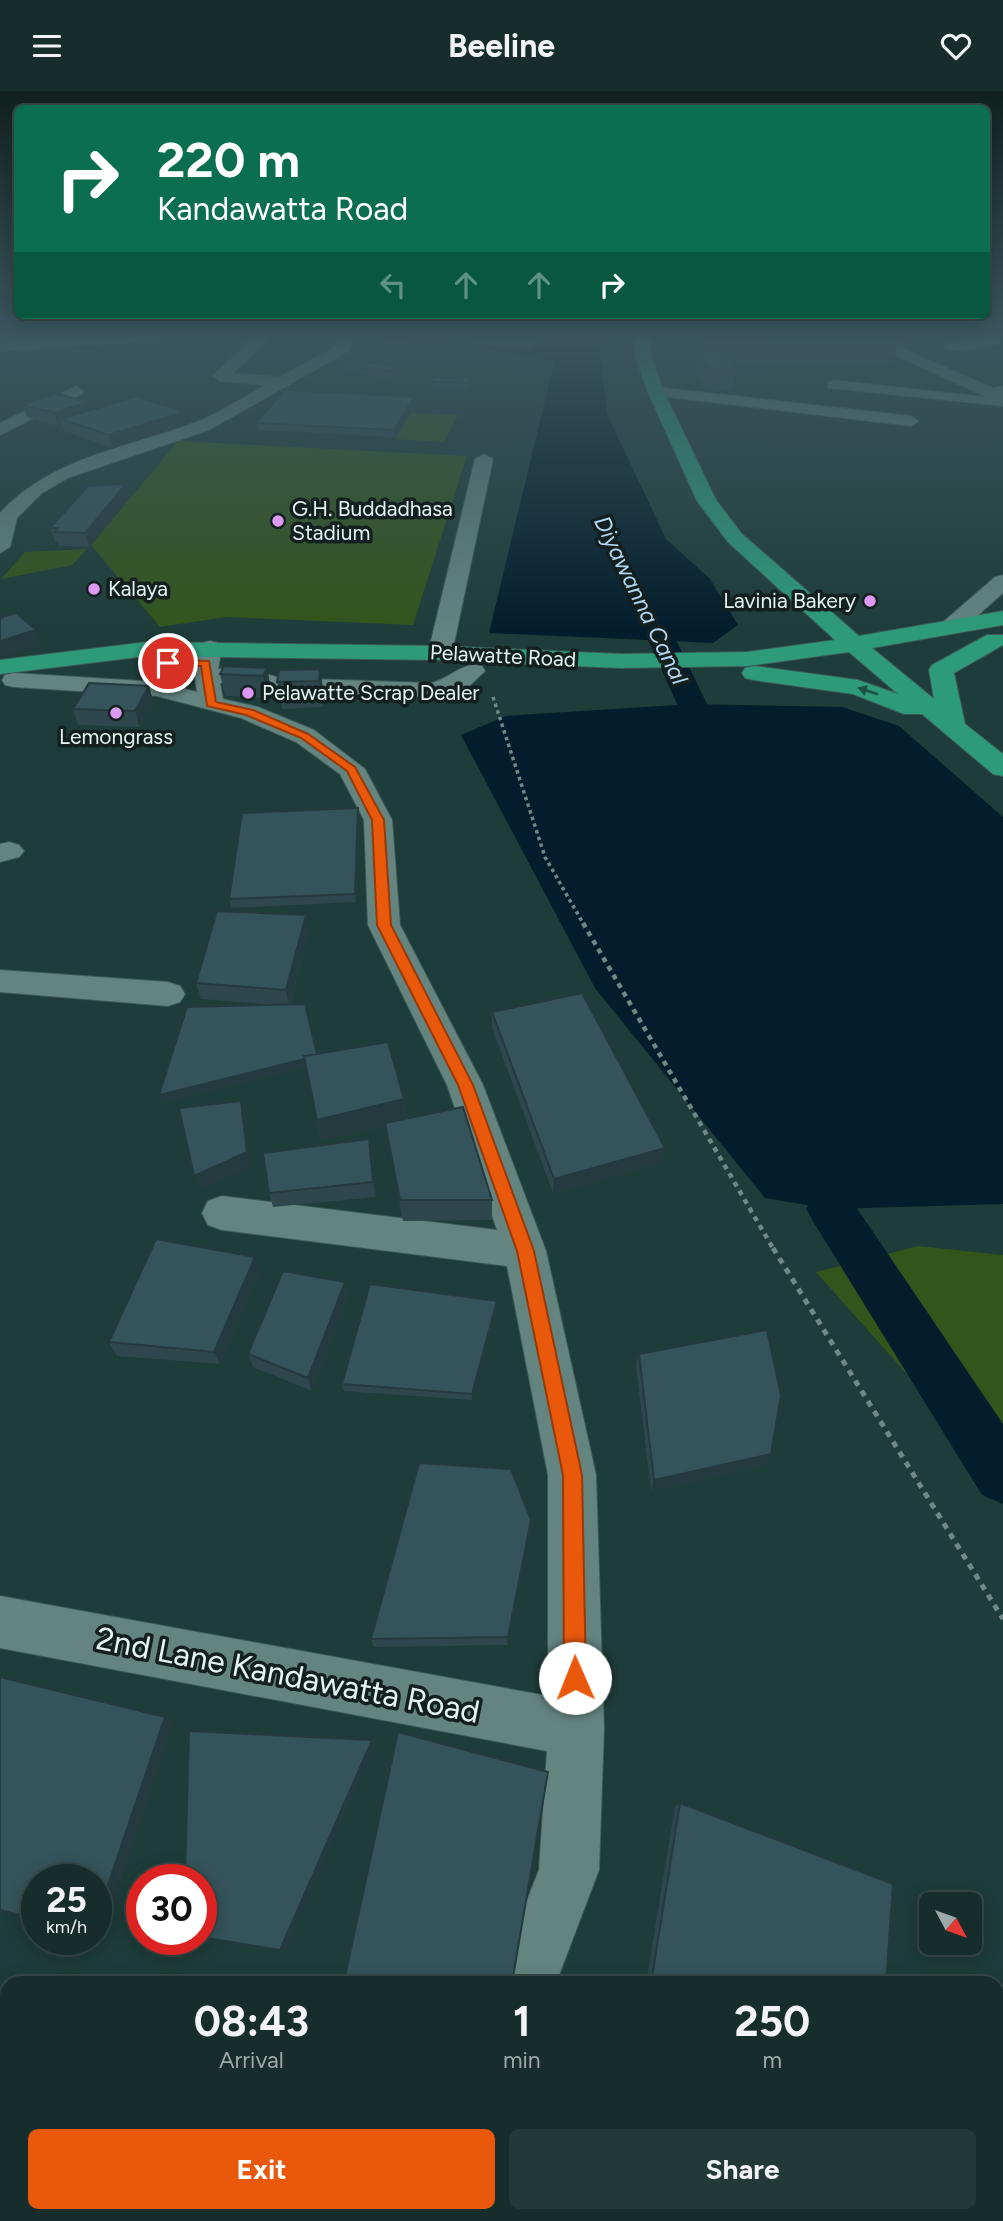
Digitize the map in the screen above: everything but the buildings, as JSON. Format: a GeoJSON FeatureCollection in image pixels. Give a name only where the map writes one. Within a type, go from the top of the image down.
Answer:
{"type":"FeatureCollection","features":[{"type":"Feature","properties":{"kind":"main road"},"geometry":{"type":"LineString","coordinates":[[675,433],[707,501],[790,613],[855,644],[1003,768]]}},
{"type":"Feature","properties":{"kind":"main road"},"geometry":{"type":"LineString","coordinates":[[790,613],[846,609]]}},
{"type":"Feature","properties":{"kind":"main road"},"geometry":{"type":"LineString","coordinates":[[745,666],[778,646],[790,613]]}},
{"type":"Feature","properties":{"kind":"main road"},"geometry":{"type":"LineString","coordinates":[[880,618],[945,628]]}},
{"type":"Feature","properties":{"kind":"main road","name":"Pelawatte Road"},"geometry":{"type":"LineString","coordinates":[[745,666],[945,628],[1000,632]]}},
{"type":"Feature","properties":{"kind":"main road"},"geometry":{"type":"LineString","coordinates":[[953,728],[941,670],[1000,632]]}},
{"type":"Feature","properties":{"kind":"main road","name":"Pelawatte Road"},"geometry":{"type":"LineString","coordinates":[[483,671],[874,662],[1000,632]]}},
{"type":"Feature","properties":{"kind":"main road","name":"Pelawatte Road"},"geometry":{"type":"LineString","coordinates":[[5,677],[149,664],[223,668],[440,653],[622,669]]}},
{"type":"Feature","properties":{"kind":"main road"},"geometry":{"type":"LineString","coordinates":[[745,666],[858,687],[953,728]]}},
{"type":"Feature","properties":{"kind":"street"},"geometry":{"type":"LineString","coordinates":[[25,539],[1,544],[8,516],[36,489],[61,474],[181,433]]}},
{"type":"Feature","properties":{"kind":"street"},"geometry":{"type":"LineString","coordinates":[[440,653],[484,459]]}},
{"type":"Feature","properties":{"kind":"street"},"geometry":{"type":"LineString","coordinates":[[945,628],[1003,582]]}},
{"type":"Feature","properties":{"kind":"street"},"geometry":{"type":"LineString","coordinates":[[223,668],[249,712],[304,736],[351,769],[378,820],[384,925],[465,1085],[525,1251],[572,1475],[576,1729],[569,1870],[528,1976]]}},
{"type":"Feature","properties":{"kind":"street"},"geometry":{"type":"LineString","coordinates":[[5,677],[158,689],[223,668],[278,685],[432,690],[457,684],[483,671]]}},
{"type":"Feature","properties":{"kind":"street"},"geometry":{"type":"LineString","coordinates":[[0,981],[168,993]]}},
{"type":"Feature","properties":{"kind":"street"},"geometry":{"type":"LineString","coordinates":[[222,1213],[525,1251]]}},
{"type":"Feature","properties":{"kind":"street","name":"2nd Lane Kandawatta Road"},"geometry":{"type":"LineString","coordinates":[[0,1622],[576,1729]]}},
{"type":"Feature","properties":{"kind":"path"},"geometry":{"type":"LineString","coordinates":[[483,671],[545,857],[804,1302],[1003,1619]]}},
{"type":"Feature","properties":{"kind":"green space"},"geometry":{"type":"Polygon","coordinates":[[[398,433],[448,433],[444,442],[395,439],[398,433]]]}},
{"type":"Feature","properties":{"kind":"green space","name":"G.H. Buddadhasa Stadium"},"geometry":{"type":"Polygon","coordinates":[[[178,441],[467,456],[413,625],[226,617],[160,627],[91,545],[178,441]]]}},
{"type":"Feature","properties":{"kind":"green space"},"geometry":{"type":"Polygon","coordinates":[[[87,549],[72,565],[1,579],[25,552],[87,549]]]}},
{"type":"Feature","properties":{"kind":"green space"},"geometry":{"type":"Polygon","coordinates":[[[918,1246],[1003,1255],[1003,1482],[816,1272],[918,1246]]]}},
{"type":"Feature","properties":{"kind":"water"},"geometry":{"type":"Polygon","coordinates":[[[537,433],[616,433],[666,539],[710,579],[738,625],[713,643],[489,633],[537,433]]]}},
{"type":"Feature","properties":{"kind":"water"},"geometry":{"type":"Polygon","coordinates":[[[692,704],[842,707],[899,726],[1003,817],[1003,1204],[831,1209],[765,1198],[595,988],[461,735],[506,716],[692,704]]]}},
{"type":"Feature","properties":{"kind":"waterway","name":"Diyawanna Canal"},"geometry":{"type":"LineString","coordinates":[[636,584],[692,704]]}},
{"type":"Feature","properties":{"kind":"waterway"},"geometry":{"type":"LineString","coordinates":[[831,1209],[1003,1475]]}},
{"type":"Feature","properties":{"kind":"place","name":"G.H. Buddadhasa Stadium"},"geometry":{"type":"Point","coordinates":[278,521]}},
{"type":"Feature","properties":{"kind":"place","name":"Kalaya"},"geometry":{"type":"Point","coordinates":[94,589]}},
{"type":"Feature","properties":{"kind":"place","name":"Lavinia Bakery"},"geometry":{"type":"Point","coordinates":[870,601]}},
{"type":"Feature","properties":{"kind":"place","name":"Pelawatte Scrap Dealer"},"geometry":{"type":"Point","coordinates":[248,693]}},
{"type":"Feature","properties":{"kind":"place","name":"Lemongrass"},"geometry":{"type":"Point","coordinates":[116,713]}},
{"type":"Feature","properties":{"kind":"route"},"geometry":{"type":"LineString","coordinates":[[168,663],[205,663],[211,704],[249,712],[304,736],[351,769],[378,820],[384,925],[465,1085],[525,1251],[572,1475],[575,1678]]}}]}
